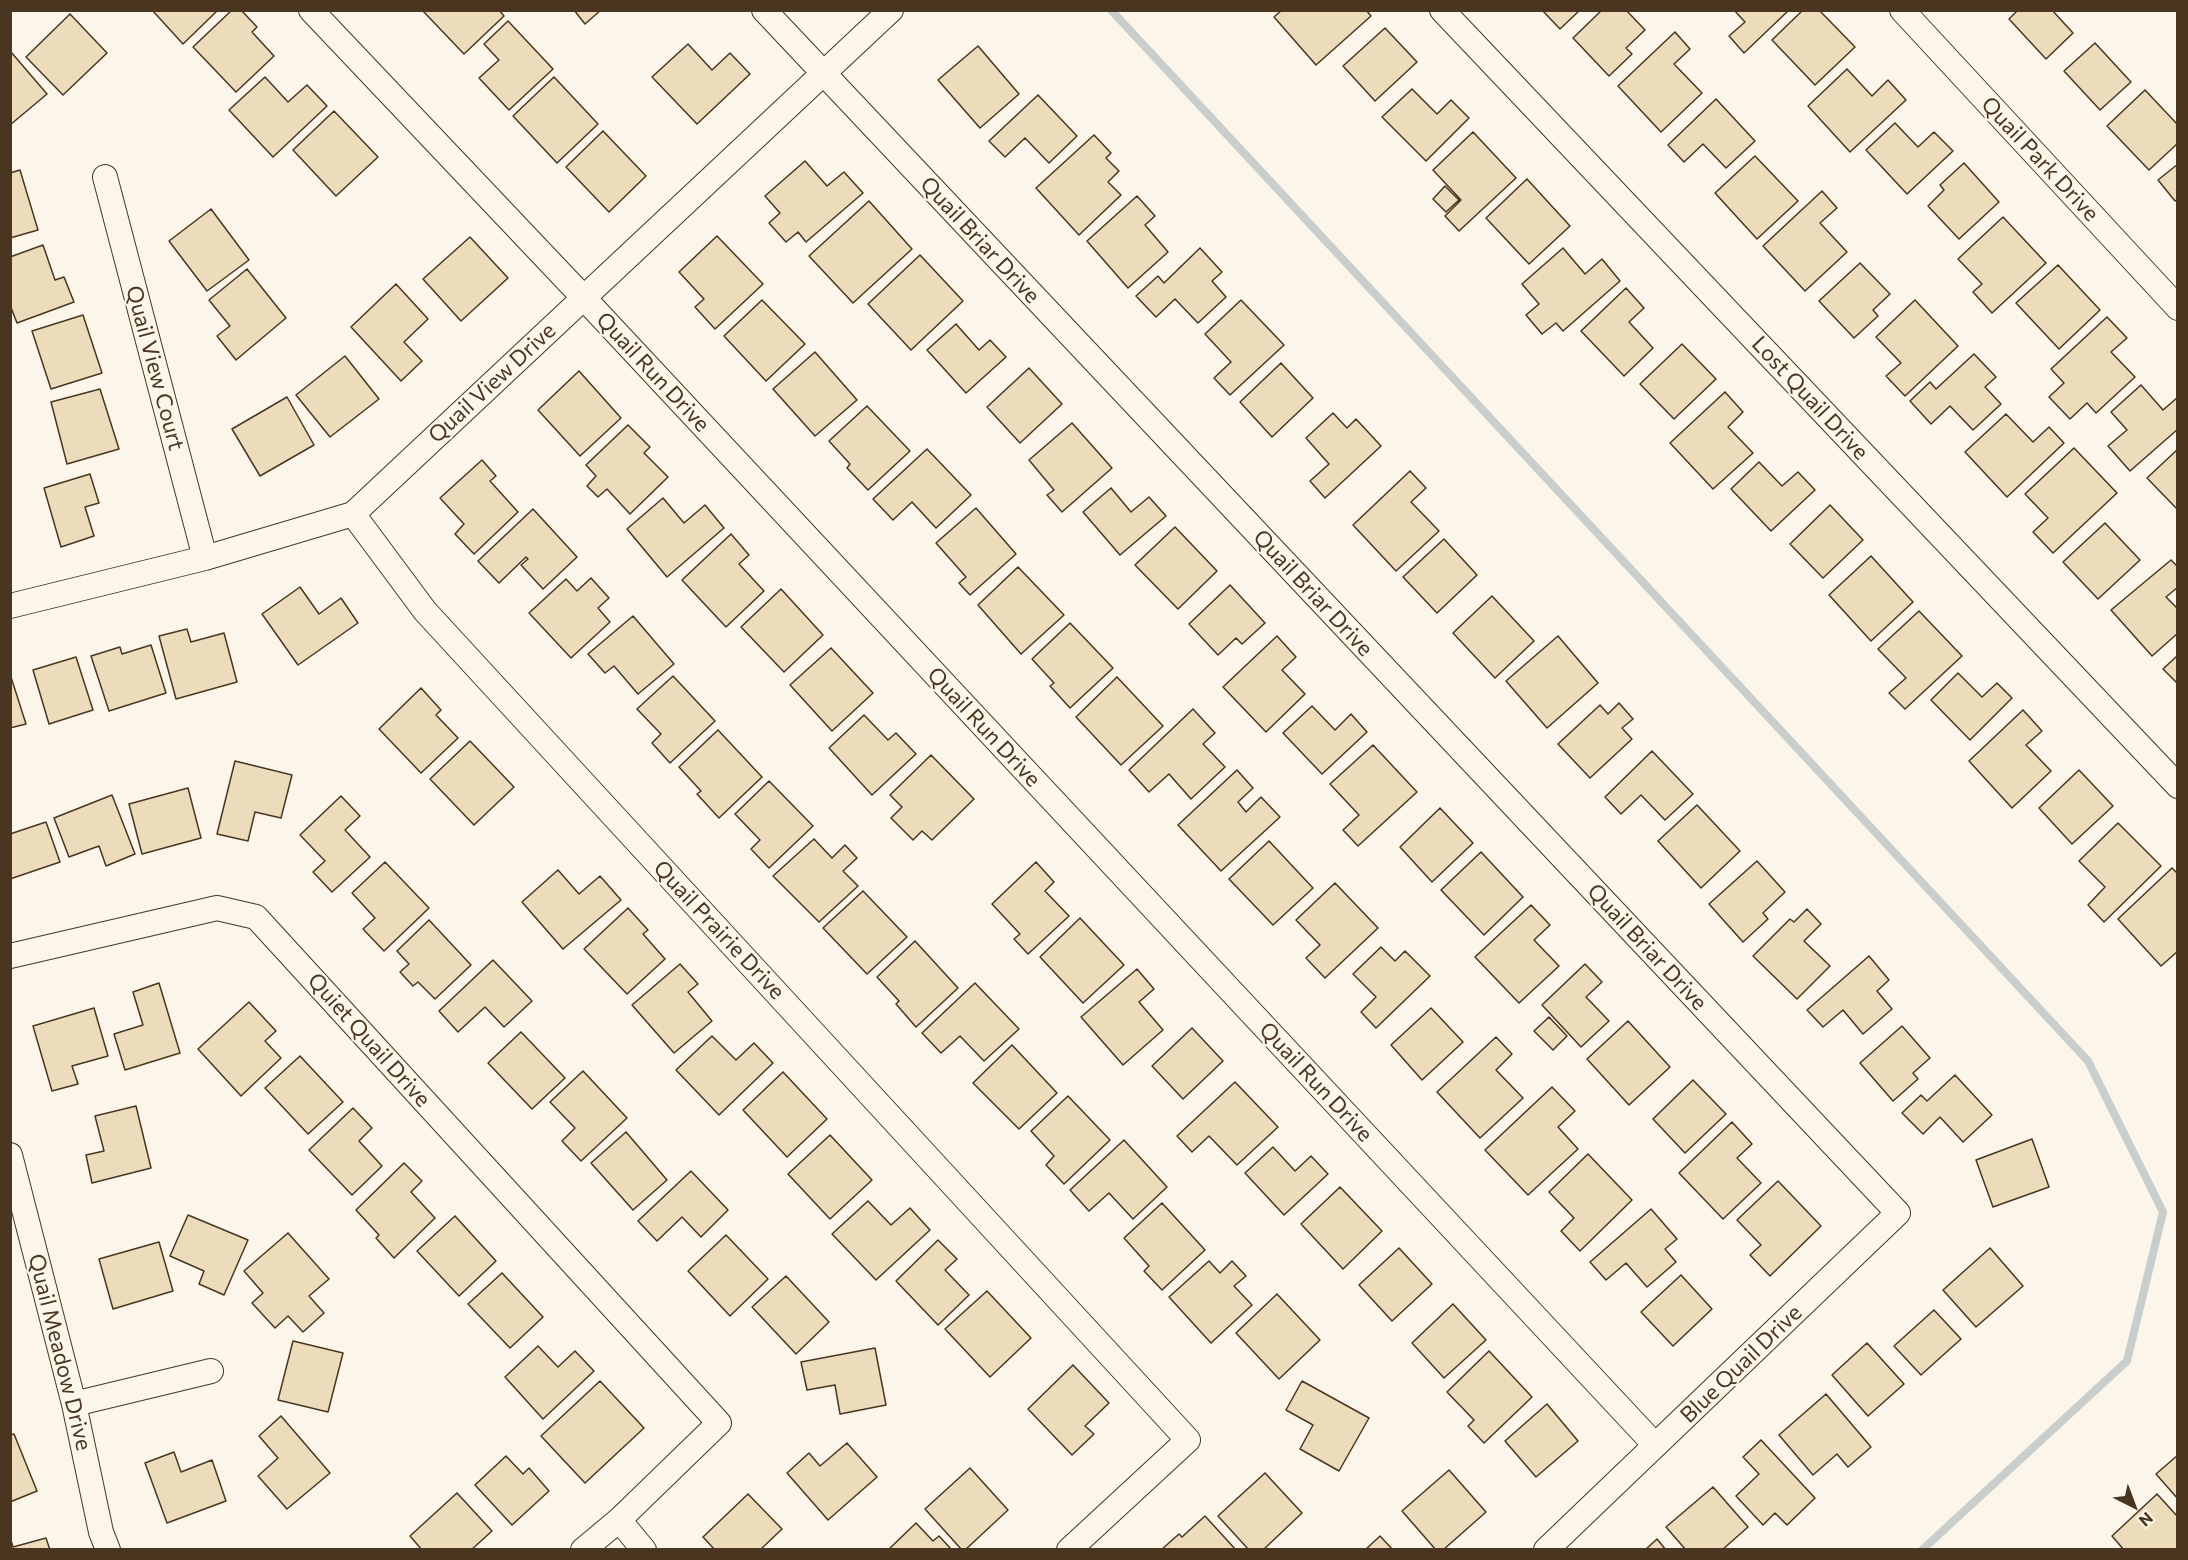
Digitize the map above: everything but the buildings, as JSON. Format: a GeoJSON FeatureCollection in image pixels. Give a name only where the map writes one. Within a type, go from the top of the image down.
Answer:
{"type":"FeatureCollection","features":[{"type":"Feature","properties":{"kind":"street","name":"Quail Run Drive"},"geometry":{"type":"LineString","coordinates":[[311,10],[583,297],[1655,1445]]}},
{"type":"Feature","properties":{"kind":"street","name":"Quail Briar Drive"},"geometry":{"type":"LineString","coordinates":[[764,10],[1863,1176]]}},
{"type":"Feature","properties":{"kind":"street","name":"Quail View Drive"},"geometry":{"type":"LineString","coordinates":[[10,606],[205,558],[353,514],[891,10]]}},
{"type":"Feature","properties":{"kind":"street","name":"Lost Quail Drive"},"geometry":{"type":"LineString","coordinates":[[1442,10],[2178,786]]}},
{"type":"Feature","properties":{"kind":"street","name":"Quail Park Drive"},"geometry":{"type":"LineString","coordinates":[[1902,10],[2178,308]]}},
{"type":"Feature","properties":{"kind":"street","name":"Quail View Court"},"geometry":{"type":"LineString","coordinates":[[105,177],[205,558]]}},
{"type":"Feature","properties":{"kind":"street","name":"Quail Prairie Drive"},"geometry":{"type":"LineString","coordinates":[[353,514],[425,611],[1188,1440],[1069,1550]]}},
{"type":"Feature","properties":{"kind":"street","name":"Quiet Quail Drive"},"geometry":{"type":"LineString","coordinates":[[10,956],[217,908],[256,917],[719,1423],[619,1520]]}},
{"type":"Feature","properties":{"kind":"street","name":"Quail Meadow Drive"},"geometry":{"type":"LineString","coordinates":[[10,1155],[74,1404],[101,1532],[108,1550]]}},
{"type":"Feature","properties":{"kind":"street","name":"Blue Quail Drive"},"geometry":{"type":"LineString","coordinates":[[1546,1550],[1898,1213],[1863,1176]]}},
{"type":"Feature","properties":{"kind":"street"},"geometry":{"type":"LineString","coordinates":[[74,1404],[211,1371]]}},
{"type":"Feature","properties":{"kind":"street"},"geometry":{"type":"LineString","coordinates":[[584,1550],[619,1520],[644,1550]]}},
{"type":"Feature","properties":{"kind":"waterway"},"geometry":{"type":"LineString","coordinates":[[1111,10],[2088,1061],[2163,1212],[2127,1361],[1922,1550]]}}]}
